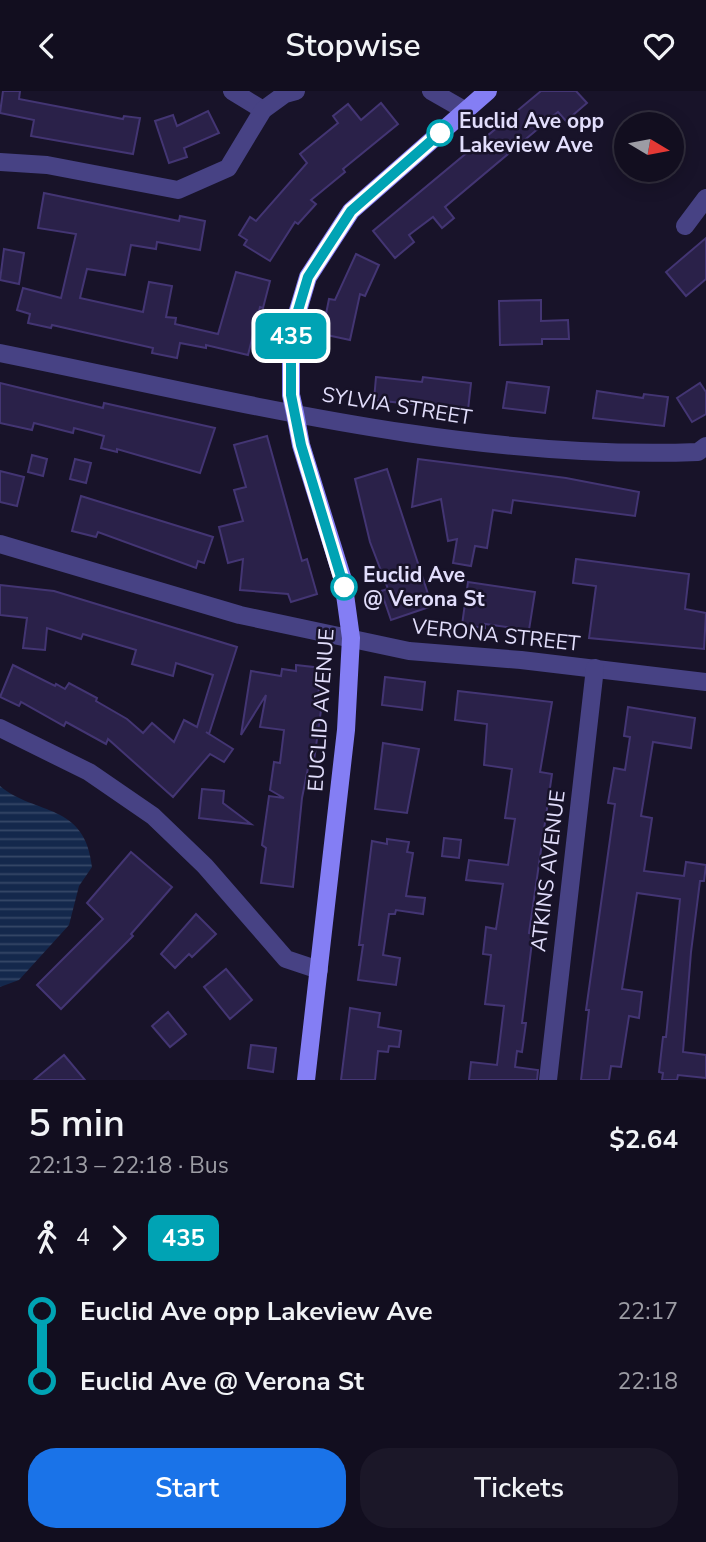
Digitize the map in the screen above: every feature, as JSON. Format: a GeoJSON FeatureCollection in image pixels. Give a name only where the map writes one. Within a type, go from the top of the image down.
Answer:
{"type":"FeatureCollection","features":[{"type":"Feature","properties":{"kind":"street"},"geometry":{"type":"LineString","coordinates":[[232,91],[263,110]]}},
{"type":"Feature","properties":{"kind":"street"},"geometry":{"type":"LineString","coordinates":[[0,162],[47,165],[178,190],[228,168],[263,110],[285,94],[296,91]]}},
{"type":"Feature","properties":{"kind":"street"},"geometry":{"type":"LineString","coordinates":[[431,91],[466,111]]}},
{"type":"Feature","properties":{"kind":"street","name":"EUCLID AVENUE"},"geometry":{"type":"LineString","coordinates":[[306,1080],[346,730],[351,638],[342,580],[301,445],[291,395],[291,334],[308,277],[351,211],[488,91]]}},
{"type":"Feature","properties":{"kind":"street"},"geometry":{"type":"LineString","coordinates":[[685,226],[706,198]]}},
{"type":"Feature","properties":{"kind":"street","name":"SYLVIA STREET"},"geometry":{"type":"LineString","coordinates":[[0,353],[346,423],[506,446],[632,454],[698,452],[706,446]]}},
{"type":"Feature","properties":{"kind":"street","name":"VERONA STREET"},"geometry":{"type":"LineString","coordinates":[[0,544],[240,615],[409,650],[706,682]]}},
{"type":"Feature","properties":{"kind":"street","name":"ATKINS AVENUE"},"geometry":{"type":"LineString","coordinates":[[548,1080],[595,669]]}},
{"type":"Feature","properties":{"kind":"street"},"geometry":{"type":"LineString","coordinates":[[0,728],[89,772],[153,816],[205,866],[286,958],[319,970]]}},
{"type":"Feature","properties":{"kind":"water"},"geometry":{"type":"Polygon","coordinates":[[[0,786],[69,821],[80,831],[88,846],[92,867],[79,886],[69,925],[19,980],[0,987],[0,786]]]}},
{"type":"Feature","properties":{"kind":"building"},"geometry":{"type":"Polygon","coordinates":[[[3,91],[20,91],[19,99],[123,119],[124,116],[140,118],[133,154],[31,136],[34,120],[0,113],[3,91]]]}},
{"type":"Feature","properties":{"kind":"building"},"geometry":{"type":"Polygon","coordinates":[[[541,91],[576,91],[587,103],[566,121],[558,112],[445,207],[454,218],[442,228],[433,217],[409,235],[414,242],[395,258],[373,231],[541,91]]]}},
{"type":"Feature","properties":{"kind":"building"},"geometry":{"type":"Polygon","coordinates":[[[381,103],[398,124],[343,169],[345,172],[311,200],[316,204],[298,224],[295,222],[270,261],[244,245],[247,240],[239,235],[250,217],[256,221],[307,163],[300,154],[338,123],[333,116],[348,104],[361,120],[381,103]]]}},
{"type":"Feature","properties":{"kind":"building"},"geometry":{"type":"Polygon","coordinates":[[[208,111],[219,133],[184,148],[187,157],[169,163],[155,121],[173,115],[177,126],[208,111]]]}},
{"type":"Feature","properties":{"kind":"building"},"geometry":{"type":"Polygon","coordinates":[[[44,193],[179,221],[180,216],[205,221],[200,250],[157,242],[156,249],[131,245],[125,275],[87,269],[80,298],[143,312],[149,282],[172,286],[166,317],[176,318],[175,324],[218,334],[236,272],[270,281],[263,308],[260,307],[248,355],[206,345],[206,348],[180,343],[177,358],[152,353],[153,348],[52,325],[51,328],[28,323],[30,314],[17,310],[23,288],[61,298],[76,234],[38,228],[44,193]]]}},
{"type":"Feature","properties":{"kind":"building"},"geometry":{"type":"Polygon","coordinates":[[[706,238],[706,279],[686,296],[666,272],[706,238]]]}},
{"type":"Feature","properties":{"kind":"building"},"geometry":{"type":"Polygon","coordinates":[[[4,249],[24,253],[19,284],[0,280],[4,249]]]}},
{"type":"Feature","properties":{"kind":"building"},"geometry":{"type":"Polygon","coordinates":[[[356,254],[379,265],[365,296],[360,294],[350,340],[322,334],[329,299],[335,300],[356,254]]]}},
{"type":"Feature","properties":{"kind":"building"},"geometry":{"type":"Polygon","coordinates":[[[541,300],[541,321],[568,320],[569,339],[542,339],[542,344],[500,345],[499,301],[541,300]]]}},
{"type":"Feature","properties":{"kind":"building"},"geometry":{"type":"Polygon","coordinates":[[[376,377],[422,382],[423,377],[471,383],[468,410],[374,400],[376,377]]]}},
{"type":"Feature","properties":{"kind":"building"},"geometry":{"type":"Polygon","coordinates":[[[507,382],[549,387],[545,413],[503,408],[507,382]]]}},
{"type":"Feature","properties":{"kind":"building"},"geometry":{"type":"Polygon","coordinates":[[[0,383],[103,408],[104,403],[215,428],[200,473],[117,449],[117,452],[101,448],[104,436],[74,428],[73,433],[34,423],[32,430],[0,423],[0,383]]]}},
{"type":"Feature","properties":{"kind":"building"},"geometry":{"type":"Polygon","coordinates":[[[700,383],[706,392],[706,414],[692,422],[677,398],[700,383]]]}},
{"type":"Feature","properties":{"kind":"building"},"geometry":{"type":"Polygon","coordinates":[[[597,391],[643,398],[644,394],[668,397],[664,426],[593,418],[597,391]]]}},
{"type":"Feature","properties":{"kind":"building"},"geometry":{"type":"Polygon","coordinates":[[[267,436],[302,561],[307,559],[317,594],[291,602],[288,594],[240,590],[243,559],[228,563],[219,527],[243,521],[234,490],[246,487],[234,445],[267,436]]]}},
{"type":"Feature","properties":{"kind":"building"},"geometry":{"type":"Polygon","coordinates":[[[32,455],[47,459],[43,476],[28,472],[32,455]]]}},
{"type":"Feature","properties":{"kind":"building"},"geometry":{"type":"Polygon","coordinates":[[[75,459],[91,463],[86,483],[70,479],[75,459]]]}},
{"type":"Feature","properties":{"kind":"building"},"geometry":{"type":"Polygon","coordinates":[[[418,459],[566,478],[639,492],[635,516],[513,500],[511,513],[493,510],[487,548],[475,546],[471,566],[453,563],[457,539],[448,541],[441,499],[412,507],[418,459]]]}},
{"type":"Feature","properties":{"kind":"building"},"geometry":{"type":"Polygon","coordinates":[[[387,469],[432,606],[391,620],[381,591],[388,589],[370,542],[355,479],[387,469]]]}},
{"type":"Feature","properties":{"kind":"building"},"geometry":{"type":"Polygon","coordinates":[[[0,471],[24,477],[17,506],[0,502],[0,471]]]}},
{"type":"Feature","properties":{"kind":"building"},"geometry":{"type":"Polygon","coordinates":[[[81,496],[213,537],[204,563],[198,561],[196,568],[98,532],[96,537],[72,531],[81,496]]]}},
{"type":"Feature","properties":{"kind":"building"},"geometry":{"type":"Polygon","coordinates":[[[576,559],[689,574],[685,609],[706,613],[704,649],[589,638],[596,586],[573,583],[576,559]]]}},
{"type":"Feature","properties":{"kind":"building"},"geometry":{"type":"Polygon","coordinates":[[[468,582],[535,592],[529,630],[485,624],[485,628],[462,625],[468,582]]]}},
{"type":"Feature","properties":{"kind":"building"},"geometry":{"type":"Polygon","coordinates":[[[0,585],[54,591],[237,647],[209,734],[233,749],[224,762],[210,754],[173,797],[108,739],[106,744],[66,722],[64,726],[21,702],[19,706],[0,697],[13,665],[55,686],[56,684],[65,689],[69,683],[97,698],[96,701],[127,719],[143,733],[152,723],[174,742],[184,720],[197,727],[213,675],[176,663],[173,676],[132,664],[136,650],[83,634],[81,639],[47,628],[45,650],[23,648],[27,618],[0,615],[0,585]]]}},
{"type":"Feature","properties":{"kind":"building"},"geometry":{"type":"Polygon","coordinates":[[[296,665],[322,668],[317,702],[322,703],[313,768],[308,768],[302,798],[293,887],[261,883],[266,848],[262,845],[269,796],[284,798],[270,790],[274,762],[280,763],[284,730],[260,727],[266,695],[241,735],[251,671],[281,676],[282,669],[296,671],[296,665]]]}},
{"type":"Feature","properties":{"kind":"building"},"geometry":{"type":"Polygon","coordinates":[[[385,677],[425,682],[422,710],[382,705],[385,677]]]}},
{"type":"Feature","properties":{"kind":"building"},"geometry":{"type":"Polygon","coordinates":[[[458,691],[552,702],[540,772],[552,774],[529,933],[533,934],[522,1023],[526,1023],[522,1052],[517,1051],[515,1067],[538,1070],[537,1080],[469,1080],[471,1062],[497,1065],[504,1006],[485,1004],[491,955],[483,954],[486,927],[496,929],[503,884],[466,880],[469,860],[508,865],[515,819],[505,818],[512,769],[484,765],[487,724],[455,720],[458,691]]]}},
{"type":"Feature","properties":{"kind":"building"},"geometry":{"type":"Polygon","coordinates":[[[628,707],[695,718],[691,748],[653,742],[641,816],[652,818],[644,871],[684,876],[686,862],[706,865],[704,881],[700,881],[691,952],[683,1052],[706,1055],[706,1078],[678,1075],[677,1080],[662,1080],[663,1073],[659,1072],[663,1037],[666,1037],[680,899],[637,893],[622,989],[642,992],[639,1018],[629,1016],[621,1067],[611,1066],[609,1080],[581,1080],[589,1010],[586,1010],[615,804],[608,803],[614,768],[625,770],[630,737],[624,736],[628,707]]]}},
{"type":"Feature","properties":{"kind":"building"},"geometry":{"type":"Polygon","coordinates":[[[383,743],[419,749],[407,813],[375,809],[383,743]]]}},
{"type":"Feature","properties":{"kind":"building"},"geometry":{"type":"Polygon","coordinates":[[[202,789],[224,791],[223,803],[251,824],[199,818],[202,789]]]}},
{"type":"Feature","properties":{"kind":"building"},"geometry":{"type":"Polygon","coordinates":[[[444,838],[461,840],[459,858],[442,856],[444,838]]]}},
{"type":"Feature","properties":{"kind":"building"},"geometry":{"type":"Polygon","coordinates":[[[387,839],[409,842],[407,852],[413,853],[406,896],[425,898],[423,914],[396,910],[395,914],[389,914],[383,955],[400,958],[396,985],[358,980],[363,945],[359,945],[372,841],[387,844],[387,839]]]}},
{"type":"Feature","properties":{"kind":"building"},"geometry":{"type":"Polygon","coordinates":[[[131,852],[172,887],[131,934],[133,936],[61,1009],[37,985],[103,919],[87,903],[131,852]]]}},
{"type":"Feature","properties":{"kind":"building"},"geometry":{"type":"Polygon","coordinates":[[[196,914],[216,934],[192,957],[189,954],[175,968],[161,954],[196,914]]]}},
{"type":"Feature","properties":{"kind":"building"},"geometry":{"type":"Polygon","coordinates":[[[226,969],[252,1000],[230,1019],[204,987],[226,969]]]}},
{"type":"Feature","properties":{"kind":"building"},"geometry":{"type":"Polygon","coordinates":[[[350,1008],[380,1013],[378,1027],[401,1031],[399,1047],[389,1046],[388,1052],[378,1051],[375,1080],[341,1080],[350,1008]]]}},
{"type":"Feature","properties":{"kind":"building"},"geometry":{"type":"Polygon","coordinates":[[[168,1012],[186,1034],[170,1047],[152,1026],[168,1012]]]}},
{"type":"Feature","properties":{"kind":"building"},"geometry":{"type":"Polygon","coordinates":[[[251,1045],[276,1048],[273,1072],[248,1068],[251,1045]]]}},
{"type":"Feature","properties":{"kind":"building"},"geometry":{"type":"Polygon","coordinates":[[[64,1055],[85,1080],[34,1080],[64,1055]]]}},
{"type":"Feature","properties":{"kind":"bus line","name":"435"},"geometry":{"type":"LineString","coordinates":[[344,587],[301,445],[291,395],[291,334],[308,277],[351,211],[440,133]]}},
{"type":"Feature","properties":{"kind":"place","name":"Euclid Ave opp Lakeview Ave"},"geometry":{"type":"Point","coordinates":[440,133]}},
{"type":"Feature","properties":{"kind":"place","name":"Euclid Ave @ Verona St"},"geometry":{"type":"Point","coordinates":[344,587]}}]}
